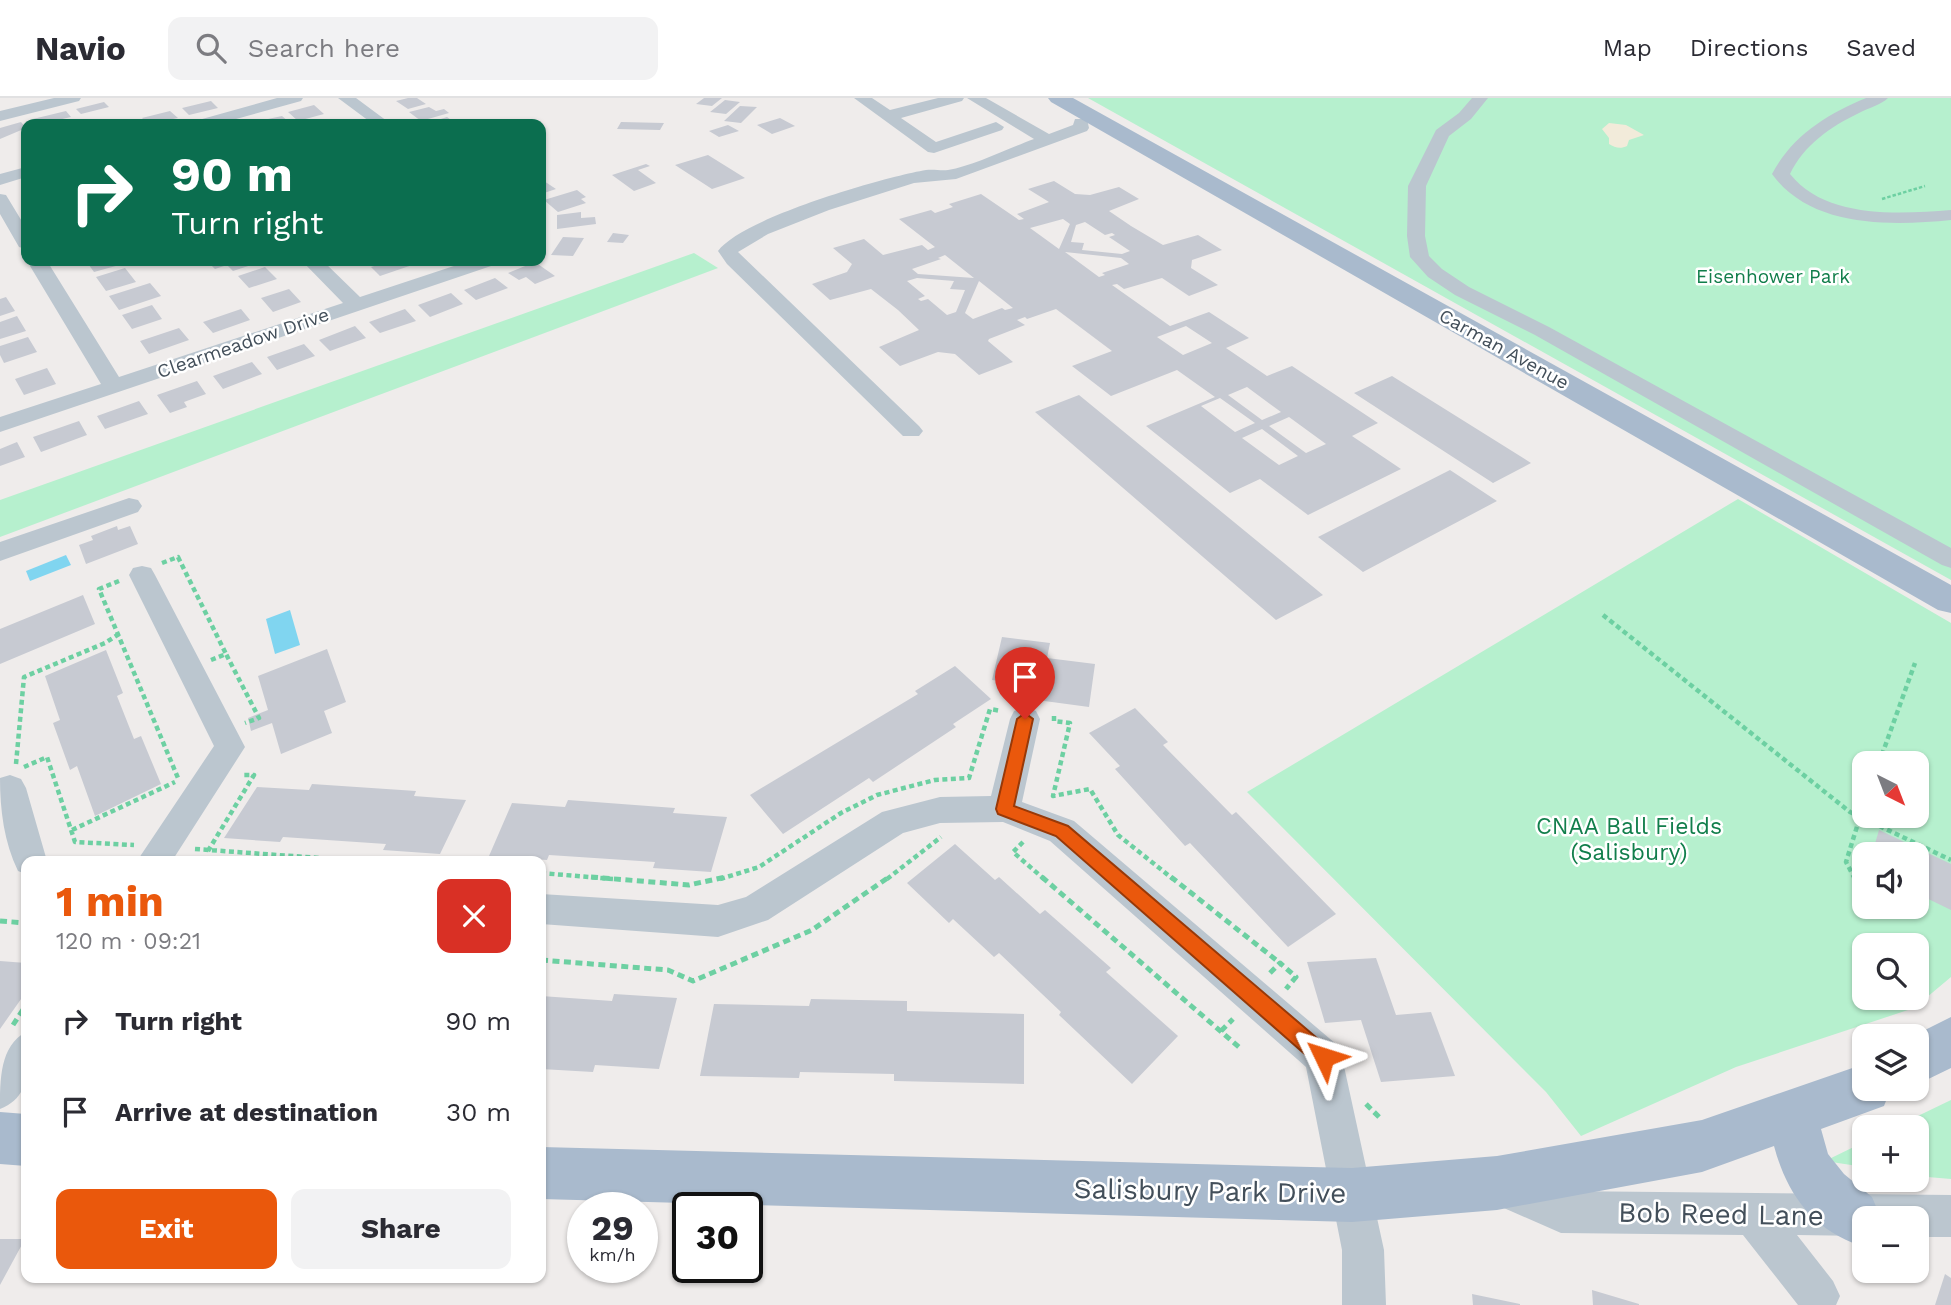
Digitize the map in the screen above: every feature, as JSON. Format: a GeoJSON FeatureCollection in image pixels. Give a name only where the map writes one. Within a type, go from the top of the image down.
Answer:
{"type":"FeatureCollection","features":[{"type":"Feature","properties":{"kind":"main road","name":"Carman Avenue"},"geometry":{"type":"LineString","coordinates":[[1058,98],[1088,120],[1951,601]]}},
{"type":"Feature","properties":{"kind":"main road"},"geometry":{"type":"LineString","coordinates":[[1929,1053],[1951,1041]]}},
{"type":"Feature","properties":{"kind":"main road","name":"Salisbury Park Drive"},"geometry":{"type":"LineString","coordinates":[[546,1173],[1352,1195],[1497,1183],[1702,1146],[1852,1093]]}},
{"type":"Feature","properties":{"kind":"main road"},"geometry":{"type":"LineString","coordinates":[[1792,1115],[1804,1166],[1824,1194],[1852,1215]]}},
{"type":"Feature","properties":{"kind":"main road"},"geometry":{"type":"LineString","coordinates":[[0,1138],[21,1140]]}},
{"type":"Feature","properties":{"kind":"street"},"geometry":{"type":"LineString","coordinates":[[0,116],[73,98]]}},
{"type":"Feature","properties":{"kind":"street"},"geometry":{"type":"LineString","coordinates":[[219,119],[295,98]]}},
{"type":"Feature","properties":{"kind":"street"},"geometry":{"type":"LineString","coordinates":[[345,98],[376,119]]}},
{"type":"Feature","properties":{"kind":"street"},"geometry":{"type":"LineString","coordinates":[[862,98],[934,148],[996,127],[955,99],[884,113]]}},
{"type":"Feature","properties":{"kind":"street"},"geometry":{"type":"LineString","coordinates":[[884,113],[933,98]]}},
{"type":"Feature","properties":{"kind":"street"},"geometry":{"type":"LineString","coordinates":[[975,98],[1039,136]]}},
{"type":"Feature","properties":{"kind":"street"},"geometry":{"type":"LineString","coordinates":[[1480,98],[1465,116],[1442,133],[1417,186],[1416,236],[1420,257],[1434,273],[1462,291],[1542,331],[1951,559]]}},
{"type":"Feature","properties":{"kind":"street"},"geometry":{"type":"LineString","coordinates":[[1880,98],[1860,105],[1813,134],[1785,161],[1781,174],[1786,184],[1828,206],[1859,214],[1881,218],[1918,219],[1951,215]]}},
{"type":"Feature","properties":{"kind":"street"},"geometry":{"type":"LineString","coordinates":[[911,431],[734,260],[728,251],[732,245],[757,231],[881,188],[928,175],[950,176],[1039,136],[1080,128],[1088,120]]}},
{"type":"Feature","properties":{"kind":"street"},"geometry":{"type":"LineString","coordinates":[[0,180],[21,174]]}},
{"type":"Feature","properties":{"kind":"street"},"geometry":{"type":"LineString","coordinates":[[0,199],[21,235]]}},
{"type":"Feature","properties":{"kind":"street"},"geometry":{"type":"LineString","coordinates":[[40,266],[114,387]]}},
{"type":"Feature","properties":{"kind":"street"},"geometry":{"type":"LineString","coordinates":[[317,266],[357,305]]}},
{"type":"Feature","properties":{"kind":"street","name":"Clearmeadow Drive"},"geometry":{"type":"LineString","coordinates":[[0,425],[471,266]]}},
{"type":"Feature","properties":{"kind":"street"},"geometry":{"type":"LineString","coordinates":[[0,552],[129,506]]}},
{"type":"Feature","properties":{"kind":"street"},"geometry":{"type":"LineString","coordinates":[[142,575],[230,747],[159,854]]}},
{"type":"Feature","properties":{"kind":"street"},"geometry":{"type":"LineString","coordinates":[[1008,823],[1025,719]]}},
{"type":"Feature","properties":{"kind":"street"},"geometry":{"type":"LineString","coordinates":[[10,788],[29,856]]}},
{"type":"Feature","properties":{"kind":"street"},"geometry":{"type":"LineString","coordinates":[[546,909],[719,921],[756,909],[894,822],[940,810],[1062,831],[1324,1057],[1363,1250],[1364,1305]]}},
{"type":"Feature","properties":{"kind":"street"},"geometry":{"type":"LineString","coordinates":[[0,1090],[17,1041]]}},
{"type":"Feature","properties":{"kind":"street","name":"Bob Reed Lane"},"geometry":{"type":"LineString","coordinates":[[1497,1183],[1561,1212],[1852,1216]]}},
{"type":"Feature","properties":{"kind":"street"},"geometry":{"type":"LineString","coordinates":[[1752,1213],[1818,1296]]}},
{"type":"Feature","properties":{"kind":"street","name":"Bob Reed Lane"},"geometry":{"type":"LineString","coordinates":[[1929,1216],[1951,1216]]}},
{"type":"Feature","properties":{"kind":"path"},"geometry":{"type":"LineString","coordinates":[[1603,615],[1852,813]]}},
{"type":"Feature","properties":{"kind":"path"},"geometry":{"type":"LineString","coordinates":[[118,634],[105,643],[24,677],[15,771],[47,757],[75,842],[159,854],[217,856]]}},
{"type":"Feature","properties":{"kind":"path"},"geometry":{"type":"LineString","coordinates":[[192,669],[226,654],[259,718]]}},
{"type":"Feature","properties":{"kind":"path"},"geometry":{"type":"LineString","coordinates":[[1883,751],[1915,663]]}},
{"type":"Feature","properties":{"kind":"path"},"geometry":{"type":"LineString","coordinates":[[72,830],[179,780]]}},
{"type":"Feature","properties":{"kind":"path"},"geometry":{"type":"LineString","coordinates":[[1008,823],[1024,841],[1013,852],[1240,1048]]}},
{"type":"Feature","properties":{"kind":"path"},"geometry":{"type":"LineString","coordinates":[[1852,873],[1846,862],[1856,828]]}},
{"type":"Feature","properties":{"kind":"path"},"geometry":{"type":"LineString","coordinates":[[1883,828],[1951,860]]}},
{"type":"Feature","properties":{"kind":"path"},"geometry":{"type":"LineString","coordinates":[[546,960],[668,970],[693,981],[811,930],[898,871],[947,832]]}},
{"type":"Feature","properties":{"kind":"path"},"geometry":{"type":"LineString","coordinates":[[0,921],[21,923]]}},
{"type":"Feature","properties":{"kind":"green space","name":"Eisenhower Park"},"geometry":{"type":"Polygon","coordinates":[[[1088,98],[1951,98],[1951,580],[1088,98]]]}},
{"type":"Feature","properties":{"kind":"green space"},"geometry":{"type":"Polygon","coordinates":[[[694,253],[718,268],[0,537],[0,500],[694,253]]]}},
{"type":"Feature","properties":{"kind":"green space","name":"CNAA Ball Fields (Salisbury)"},"geometry":{"type":"Polygon","coordinates":[[[1738,499],[1951,623],[1951,977],[1929,995],[1929,933],[1852,933],[1852,1010],[1908,1010],[1866,1024],[1852,1024],[1852,1029],[1736,1067],[1581,1136],[1546,1092],[1247,792],[1738,499]]]}},
{"type":"Feature","properties":{"kind":"green space"},"geometry":{"type":"Polygon","coordinates":[[[1951,1100],[1951,1179],[1929,1177],[1929,1115],[1920,1115],[1951,1100]]]}},
{"type":"Feature","properties":{"kind":"green space"},"geometry":{"type":"Polygon","coordinates":[[[1852,1148],[1852,1165],[1825,1161],[1852,1148]]]}},
{"type":"Feature","properties":{"kind":"sand"},"geometry":{"type":"Polygon","coordinates":[[[1609,123],[1626,125],[1644,135],[1629,140],[1625,147],[1614,146],[1609,144],[1609,138],[1602,129],[1609,123]]]}},
{"type":"Feature","properties":{"kind":"water"},"geometry":{"type":"Polygon","coordinates":[[[66,555],[71,565],[30,581],[26,571],[66,555]]]}},
{"type":"Feature","properties":{"kind":"water"},"geometry":{"type":"Polygon","coordinates":[[[290,610],[300,645],[275,654],[266,619],[290,610]]]}},
{"type":"Feature","properties":{"kind":"building"},"geometry":{"type":"Polygon","coordinates":[[[417,98],[426,104],[408,109],[396,101],[417,98]]]}},
{"type":"Feature","properties":{"kind":"building"},"geometry":{"type":"Polygon","coordinates":[[[704,98],[722,98],[712,106],[696,104],[704,98]]]}},
{"type":"Feature","properties":{"kind":"building"},"geometry":{"type":"Polygon","coordinates":[[[725,100],[740,102],[726,114],[710,112],[725,100]]]}},
{"type":"Feature","properties":{"kind":"building"},"geometry":{"type":"Polygon","coordinates":[[[211,101],[218,108],[189,115],[182,108],[211,101]]]}},
{"type":"Feature","properties":{"kind":"building"},"geometry":{"type":"Polygon","coordinates":[[[104,102],[109,107],[81,114],[76,109],[104,102]]]}},
{"type":"Feature","properties":{"kind":"building"},"geometry":{"type":"Polygon","coordinates":[[[314,105],[324,114],[296,119],[288,112],[314,105]]]}},
{"type":"Feature","properties":{"kind":"building"},"geometry":{"type":"Polygon","coordinates":[[[740,106],[757,107],[741,123],[724,121],[740,106]]]}},
{"type":"Feature","properties":{"kind":"building"},"geometry":{"type":"Polygon","coordinates":[[[429,107],[436,111],[444,109],[449,113],[418,119],[409,112],[429,107]]]}},
{"type":"Feature","properties":{"kind":"building"},"geometry":{"type":"Polygon","coordinates":[[[66,111],[71,117],[62,119],[33,119],[66,111]]]}},
{"type":"Feature","properties":{"kind":"building"},"geometry":{"type":"Polygon","coordinates":[[[170,111],[178,118],[143,119],[170,111]]]}},
{"type":"Feature","properties":{"kind":"building"},"geometry":{"type":"Polygon","coordinates":[[[780,118],[795,126],[772,134],[757,125],[780,118]]]}},
{"type":"Feature","properties":{"kind":"building"},"geometry":{"type":"Polygon","coordinates":[[[21,122],[21,130],[0,139],[0,128],[21,122]]]}},
{"type":"Feature","properties":{"kind":"building"},"geometry":{"type":"Polygon","coordinates":[[[621,122],[664,123],[660,130],[617,129],[621,122]]]}},
{"type":"Feature","properties":{"kind":"building"},"geometry":{"type":"Polygon","coordinates":[[[728,125],[739,131],[719,137],[709,131],[728,125]]]}},
{"type":"Feature","properties":{"kind":"building"},"geometry":{"type":"Polygon","coordinates":[[[708,155],[745,178],[712,189],[675,165],[708,155]]]}},
{"type":"Feature","properties":{"kind":"building"},"geometry":{"type":"Polygon","coordinates":[[[646,164],[650,166],[638,170],[656,183],[634,191],[612,175],[646,164]]]}},
{"type":"Feature","properties":{"kind":"building"},"geometry":{"type":"Polygon","coordinates":[[[1054,181],[1075,194],[1090,195],[1119,187],[1139,199],[1109,211],[1131,226],[1163,245],[1198,235],[1222,250],[1192,260],[1191,268],[1218,285],[1189,296],[1162,278],[1124,289],[1117,284],[1112,285],[1170,326],[1209,312],[1249,338],[1226,348],[1267,376],[1292,366],[1378,423],[1352,436],[1401,469],[1308,515],[1260,479],[1230,493],[1146,426],[1215,397],[1177,370],[1111,396],[1072,366],[1112,351],[1056,309],[1017,320],[1025,325],[989,339],[988,341],[1013,362],[979,375],[955,354],[938,352],[900,366],[879,347],[919,330],[898,310],[871,289],[830,300],[812,284],[847,272],[852,264],[833,248],[864,239],[883,255],[922,245],[928,250],[935,247],[899,219],[931,210],[935,213],[953,207],[949,204],[981,194],[1019,220],[1024,219],[1017,214],[1049,202],[1028,189],[1054,181]],[[1063,219],[1030,228],[1059,249],[1070,224],[1063,219]],[[1085,222],[1076,225],[1071,242],[1084,243],[1082,250],[1122,254],[1130,251],[1109,237],[1115,235],[1112,233],[1105,235],[1085,222]],[[1065,252],[1099,277],[1105,275],[1102,273],[1129,264],[1121,258],[1065,252]],[[945,255],[938,258],[941,259],[912,269],[918,274],[974,278],[945,255]],[[917,278],[907,281],[925,296],[918,299],[928,299],[947,315],[956,312],[965,290],[950,289],[954,281],[917,278]],[[979,281],[965,313],[973,319],[1002,308],[1013,308],[979,281]],[[1186,326],[1157,337],[1183,355],[1212,343],[1186,326]],[[1247,387],[1228,395],[1262,420],[1281,412],[1247,387]],[[1220,398],[1201,406],[1235,432],[1255,423],[1220,398]],[[1289,417],[1269,426],[1306,453],[1326,444],[1289,417]],[[1262,429],[1242,438],[1279,465],[1298,456],[1262,429]]]}},
{"type":"Feature","properties":{"kind":"building"},"geometry":{"type":"Polygon","coordinates":[[[546,182],[556,189],[546,192],[546,182]]]}},
{"type":"Feature","properties":{"kind":"building"},"geometry":{"type":"Polygon","coordinates":[[[577,190],[586,197],[581,199],[586,203],[558,212],[546,199],[577,190]]]}},
{"type":"Feature","properties":{"kind":"building"},"geometry":{"type":"Polygon","coordinates":[[[581,212],[581,218],[595,217],[596,224],[557,229],[557,215],[581,212]]]}},
{"type":"Feature","properties":{"kind":"building"},"geometry":{"type":"Polygon","coordinates":[[[613,233],[629,235],[623,243],[607,242],[613,233]]]}},
{"type":"Feature","properties":{"kind":"building"},"geometry":{"type":"Polygon","coordinates":[[[563,237],[584,238],[573,256],[551,255],[563,237]]]}},
{"type":"Feature","properties":{"kind":"building"},"geometry":{"type":"Polygon","coordinates":[[[90,266],[116,266],[94,272],[90,266]]]}},
{"type":"Feature","properties":{"kind":"building"},"geometry":{"type":"Polygon","coordinates":[[[228,266],[248,266],[233,271],[228,266]]]}},
{"type":"Feature","properties":{"kind":"building"},"geometry":{"type":"Polygon","coordinates":[[[374,266],[409,266],[380,276],[371,267],[374,266]]]}},
{"type":"Feature","properties":{"kind":"building"},"geometry":{"type":"Polygon","coordinates":[[[525,266],[541,266],[555,276],[535,284],[526,277],[519,280],[508,273],[525,266]]]}},
{"type":"Feature","properties":{"kind":"building"},"geometry":{"type":"Polygon","coordinates":[[[265,267],[277,279],[249,288],[238,276],[265,267]]]}},
{"type":"Feature","properties":{"kind":"building"},"geometry":{"type":"Polygon","coordinates":[[[125,268],[136,282],[106,291],[96,277],[125,268]]]}},
{"type":"Feature","properties":{"kind":"building"},"geometry":{"type":"Polygon","coordinates":[[[495,278],[508,288],[476,300],[464,290],[495,278]]]}},
{"type":"Feature","properties":{"kind":"building"},"geometry":{"type":"Polygon","coordinates":[[[150,283],[161,296],[119,310],[109,296],[150,283]]]}},
{"type":"Feature","properties":{"kind":"building"},"geometry":{"type":"Polygon","coordinates":[[[289,289],[301,302],[273,312],[261,298],[289,289]]]}},
{"type":"Feature","properties":{"kind":"building"},"geometry":{"type":"Polygon","coordinates":[[[451,293],[463,304],[430,317],[418,305],[451,293]]]}},
{"type":"Feature","properties":{"kind":"building"},"geometry":{"type":"Polygon","coordinates":[[[6,297],[15,311],[0,316],[0,299],[6,297]]]}},
{"type":"Feature","properties":{"kind":"building"},"geometry":{"type":"Polygon","coordinates":[[[152,305],[162,319],[132,329],[122,315],[152,305]]]}},
{"type":"Feature","properties":{"kind":"building"},"geometry":{"type":"Polygon","coordinates":[[[241,309],[250,320],[213,333],[203,322],[241,309]]]}},
{"type":"Feature","properties":{"kind":"building"},"geometry":{"type":"Polygon","coordinates":[[[405,309],[416,321],[380,333],[369,322],[405,309]]]}},
{"type":"Feature","properties":{"kind":"building"},"geometry":{"type":"Polygon","coordinates":[[[17,316],[26,331],[0,339],[0,322],[17,316]]]}},
{"type":"Feature","properties":{"kind":"building"},"geometry":{"type":"Polygon","coordinates":[[[355,326],[366,338],[330,351],[319,340],[355,326]]]}},
{"type":"Feature","properties":{"kind":"building"},"geometry":{"type":"Polygon","coordinates":[[[179,328],[189,340],[149,354],[140,341],[179,328]]]}},
{"type":"Feature","properties":{"kind":"building"},"geometry":{"type":"Polygon","coordinates":[[[28,337],[37,352],[4,363],[0,346],[28,337]]]}},
{"type":"Feature","properties":{"kind":"building"},"geometry":{"type":"Polygon","coordinates":[[[304,344],[315,356],[277,370],[267,357],[304,344]]]}},
{"type":"Feature","properties":{"kind":"building"},"geometry":{"type":"Polygon","coordinates":[[[252,362],[262,374],[223,389],[213,376],[252,362]]]}},
{"type":"Feature","properties":{"kind":"building"},"geometry":{"type":"Polygon","coordinates":[[[47,368],[56,384],[24,395],[15,379],[47,368]]]}},
{"type":"Feature","properties":{"kind":"building"},"geometry":{"type":"Polygon","coordinates":[[[1392,376],[1531,463],[1493,483],[1354,393],[1392,376]]]}},
{"type":"Feature","properties":{"kind":"building"},"geometry":{"type":"Polygon","coordinates":[[[197,381],[206,394],[184,402],[187,407],[170,413],[157,395],[197,381]]]}},
{"type":"Feature","properties":{"kind":"building"},"geometry":{"type":"Polygon","coordinates":[[[1079,395],[1323,595],[1276,620],[1035,412],[1079,395]]]}},
{"type":"Feature","properties":{"kind":"building"},"geometry":{"type":"Polygon","coordinates":[[[139,401],[148,414],[105,429],[97,416],[139,401]]]}},
{"type":"Feature","properties":{"kind":"building"},"geometry":{"type":"Polygon","coordinates":[[[79,421],[87,435],[41,452],[33,437],[79,421]]]}},
{"type":"Feature","properties":{"kind":"building"},"geometry":{"type":"Polygon","coordinates":[[[17,442],[25,457],[0,466],[0,449],[17,442]]]}},
{"type":"Feature","properties":{"kind":"building"},"geometry":{"type":"Polygon","coordinates":[[[1450,470],[1497,501],[1363,572],[1318,537],[1450,470]]]}},
{"type":"Feature","properties":{"kind":"building"},"geometry":{"type":"Polygon","coordinates":[[[117,526],[118,530],[130,526],[138,544],[86,564],[79,545],[93,540],[91,536],[117,526]]]}},
{"type":"Feature","properties":{"kind":"building"},"geometry":{"type":"Polygon","coordinates":[[[83,595],[95,624],[0,664],[0,629],[83,595]]]}},
{"type":"Feature","properties":{"kind":"building"},"geometry":{"type":"Polygon","coordinates":[[[1002,637],[1050,643],[1047,658],[1095,664],[1089,707],[1037,700],[1040,686],[992,680],[1002,637]]]}},
{"type":"Feature","properties":{"kind":"building"},"geometry":{"type":"Polygon","coordinates":[[[327,649],[346,702],[324,711],[332,733],[281,754],[272,723],[251,731],[248,718],[268,710],[258,676],[327,649]]]}},
{"type":"Feature","properties":{"kind":"building"},"geometry":{"type":"Polygon","coordinates":[[[106,650],[123,693],[117,696],[134,739],[141,736],[161,784],[95,816],[77,766],[70,770],[53,723],[60,720],[45,676],[106,650]]]}},
{"type":"Feature","properties":{"kind":"building"},"geometry":{"type":"Polygon","coordinates":[[[955,666],[991,699],[953,724],[956,727],[873,782],[869,778],[783,834],[750,795],[918,694],[915,691],[955,666]]]}},
{"type":"Feature","properties":{"kind":"building"},"geometry":{"type":"Polygon","coordinates":[[[1135,708],[1168,742],[1163,745],[1232,815],[1236,812],[1336,914],[1288,947],[1190,843],[1185,846],[1115,769],[1120,766],[1089,733],[1135,708]]]}},
{"type":"Feature","properties":{"kind":"building"},"geometry":{"type":"Polygon","coordinates":[[[312,784],[416,791],[414,796],[466,800],[440,854],[383,850],[386,844],[283,837],[280,842],[224,838],[257,787],[309,790],[312,784]]]}},
{"type":"Feature","properties":{"kind":"building"},"geometry":{"type":"Polygon","coordinates":[[[568,800],[675,808],[673,813],[727,817],[711,872],[653,868],[655,862],[549,855],[547,860],[546,856],[489,856],[512,803],[565,807],[568,800]]]}},
{"type":"Feature","properties":{"kind":"building"},"geometry":{"type":"Polygon","coordinates":[[[1879,830],[1904,842],[1876,842],[1879,830]]]}},
{"type":"Feature","properties":{"kind":"building"},"geometry":{"type":"Polygon","coordinates":[[[955,844],[995,880],[999,877],[1040,914],[1045,910],[1111,968],[1106,972],[1178,1036],[1132,1084],[999,953],[994,957],[953,919],[949,923],[907,883],[955,844]]]}},
{"type":"Feature","properties":{"kind":"building"},"geometry":{"type":"Polygon","coordinates":[[[1929,854],[1951,864],[1951,910],[1929,899],[1929,854]]]}},
{"type":"Feature","properties":{"kind":"building"},"geometry":{"type":"Polygon","coordinates":[[[1376,958],[1396,1015],[1431,1012],[1455,1076],[1381,1082],[1361,1020],[1325,1023],[1307,962],[1376,958]]]}},
{"type":"Feature","properties":{"kind":"building"},"geometry":{"type":"Polygon","coordinates":[[[0,961],[21,963],[21,999],[0,1029],[0,961]]]}},
{"type":"Feature","properties":{"kind":"building"},"geometry":{"type":"Polygon","coordinates":[[[614,994],[677,998],[659,1069],[595,1065],[593,1072],[546,1069],[546,996],[612,1001],[614,994]]]}},
{"type":"Feature","properties":{"kind":"building"},"geometry":{"type":"Polygon","coordinates":[[[811,999],[907,1001],[907,1011],[1024,1014],[1024,1084],[894,1081],[894,1074],[800,1072],[799,1078],[700,1076],[714,1004],[809,1006],[811,999]]]}},
{"type":"Feature","properties":{"kind":"building"},"geometry":{"type":"Polygon","coordinates":[[[0,1239],[21,1239],[21,1246],[0,1285],[0,1239]]]}},
{"type":"Feature","properties":{"kind":"building"},"geometry":{"type":"Polygon","coordinates":[[[1945,1274],[1951,1278],[1951,1305],[1935,1305],[1945,1274]]]}},
{"type":"Feature","properties":{"kind":"building"},"geometry":{"type":"Polygon","coordinates":[[[1592,1290],[1639,1304],[1639,1305],[1593,1305],[1592,1290]]]}},
{"type":"Feature","properties":{"kind":"building"},"geometry":{"type":"Polygon","coordinates":[[[1472,1294],[1520,1304],[1520,1305],[1473,1305],[1472,1294]]]}},
{"type":"Feature","properties":{"kind":"route"},"geometry":{"type":"LineString","coordinates":[[1025,719],[1004,809],[1062,831],[1324,1057]]}}]}
